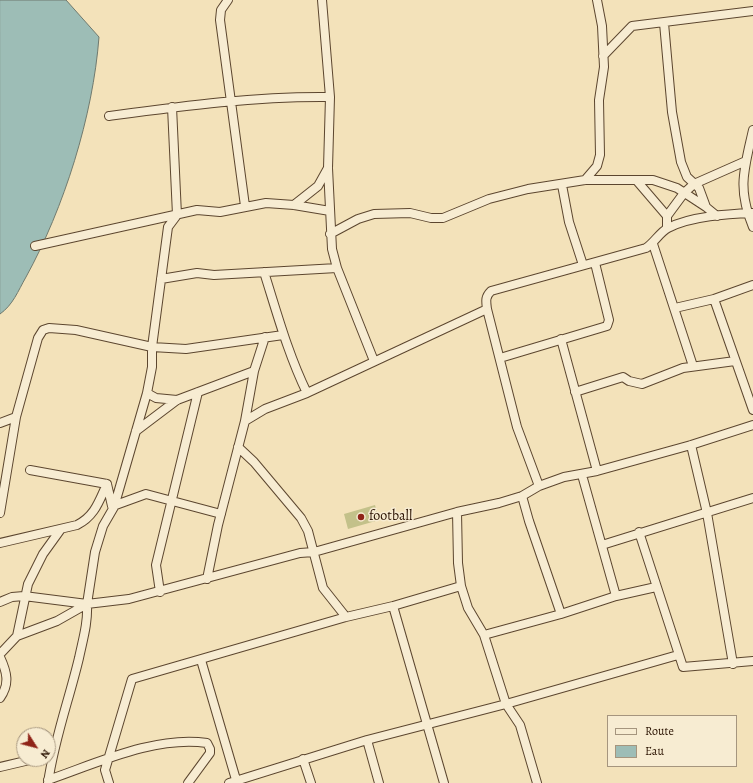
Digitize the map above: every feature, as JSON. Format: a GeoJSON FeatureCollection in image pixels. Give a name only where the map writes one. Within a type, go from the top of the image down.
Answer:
{"type":"FeatureCollection","features":[{"type":"Feature","properties":{"kind":"street"},"geometry":{"type":"LineString","coordinates":[[228,0],[221,10],[220,20],[232,100],[245,206]]}},
{"type":"Feature","properties":{"kind":"street"},"geometry":{"type":"LineString","coordinates":[[322,0],[330,97],[328,168],[330,234],[332,249],[337,268],[374,361]]}},
{"type":"Feature","properties":{"kind":"street"},"geometry":{"type":"LineString","coordinates":[[585,180],[597,166],[600,155],[599,100],[604,67],[602,26],[597,0]]}},
{"type":"Feature","properties":{"kind":"street"},"geometry":{"type":"LineString","coordinates":[[603,56],[625,31],[632,26],[753,11]]}},
{"type":"Feature","properties":{"kind":"street"},"geometry":{"type":"LineString","coordinates":[[664,23],[672,112],[680,162],[687,177],[702,192],[706,207]]}},
{"type":"Feature","properties":{"kind":"street"},"geometry":{"type":"LineString","coordinates":[[109,116],[232,100],[330,97]]}},
{"type":"Feature","properties":{"kind":"street"},"geometry":{"type":"LineString","coordinates":[[56,737],[71,692],[86,629],[87,604],[95,552],[103,526],[113,506],[147,393],[152,367],[152,347],[168,227],[176,215],[172,107]]}},
{"type":"Feature","properties":{"kind":"street"},"geometry":{"type":"LineString","coordinates":[[753,130],[742,182],[743,197],[750,213],[753,227]]}},
{"type":"Feature","properties":{"kind":"street"},"geometry":{"type":"LineString","coordinates":[[667,228],[667,216],[684,193],[694,184],[746,161]]}},
{"type":"Feature","properties":{"kind":"street"},"geometry":{"type":"LineString","coordinates":[[294,205],[318,186],[328,168]]}},
{"type":"Feature","properties":{"kind":"street"},"geometry":{"type":"LineString","coordinates":[[330,234],[358,219],[374,214],[410,213],[431,218],[443,218],[489,199],[528,189],[562,185],[585,180],[653,180],[666,183],[684,193],[718,216]]}},
{"type":"Feature","properties":{"kind":"street"},"geometry":{"type":"LineString","coordinates":[[637,181],[667,216]]}},
{"type":"Feature","properties":{"kind":"street"},"geometry":{"type":"LineString","coordinates":[[562,185],[569,222],[583,265]]}},
{"type":"Feature","properties":{"kind":"street"},"geometry":{"type":"LineString","coordinates":[[35,246],[197,210],[220,212],[266,203],[294,205],[330,212]]}},
{"type":"Feature","properties":{"kind":"street"},"geometry":{"type":"LineString","coordinates":[[539,486],[517,427],[487,309],[487,295],[491,291],[646,248],[653,244],[667,228],[718,216],[750,213]]}},
{"type":"Feature","properties":{"kind":"street"},"geometry":{"type":"LineString","coordinates":[[653,244],[693,366]]}},
{"type":"Feature","properties":{"kind":"street"},"geometry":{"type":"LineString","coordinates":[[500,358],[607,326],[609,320],[595,262]]}},
{"type":"Feature","properties":{"kind":"street"},"geometry":{"type":"LineString","coordinates":[[161,279],[197,273],[214,275],[337,268]]}},
{"type":"Feature","properties":{"kind":"street"},"geometry":{"type":"LineString","coordinates":[[264,272],[296,371],[307,393]]}},
{"type":"Feature","properties":{"kind":"street"},"geometry":{"type":"LineString","coordinates":[[675,308],[714,299],[753,285]]}},
{"type":"Feature","properties":{"kind":"street"},"geometry":{"type":"LineString","coordinates":[[714,299],[753,410]]}},
{"type":"Feature","properties":{"kind":"street"},"geometry":{"type":"LineString","coordinates":[[245,421],[265,410],[307,393],[487,309]]}},
{"type":"Feature","properties":{"kind":"street"},"geometry":{"type":"LineString","coordinates":[[0,514],[16,417],[38,338],[43,330],[49,328],[76,330],[152,347],[186,349],[283,334]]}},
{"type":"Feature","properties":{"kind":"street"},"geometry":{"type":"LineString","coordinates":[[207,579],[221,514],[245,421],[254,371],[264,337]]}},
{"type":"Feature","properties":{"kind":"street"},"geometry":{"type":"LineString","coordinates":[[561,339],[598,471]]}},
{"type":"Feature","properties":{"kind":"street"},"geometry":{"type":"LineString","coordinates":[[575,392],[623,377],[629,381],[642,384],[683,368],[735,361]]}},
{"type":"Feature","properties":{"kind":"street"},"geometry":{"type":"LineString","coordinates":[[136,431],[177,400],[254,371]]}},
{"type":"Feature","properties":{"kind":"street"},"geometry":{"type":"LineString","coordinates":[[160,592],[156,565],[198,392]]}},
{"type":"Feature","properties":{"kind":"street"},"geometry":{"type":"LineString","coordinates":[[147,393],[156,398],[177,400]]}},
{"type":"Feature","properties":{"kind":"street"},"geometry":{"type":"LineString","coordinates":[[0,423],[16,417]]}},
{"type":"Feature","properties":{"kind":"street"},"geometry":{"type":"LineString","coordinates":[[0,602],[12,597],[24,596],[87,604],[129,599],[160,592],[300,553],[314,552],[457,512],[499,503],[522,496],[539,486],[564,477],[598,471],[691,445],[753,425]]}},
{"type":"Feature","properties":{"kind":"street"},"geometry":{"type":"LineString","coordinates":[[691,445],[707,513],[733,664]]}},
{"type":"Feature","properties":{"kind":"street"},"geometry":{"type":"LineString","coordinates":[[238,447],[254,462],[301,518],[308,531],[323,588],[346,617]]}},
{"type":"Feature","properties":{"kind":"street"},"geometry":{"type":"LineString","coordinates":[[30,470],[107,484]]}},
{"type":"Feature","properties":{"kind":"street"},"geometry":{"type":"LineString","coordinates":[[582,475],[616,596]]}},
{"type":"Feature","properties":{"kind":"street"},"geometry":{"type":"LineString","coordinates":[[107,484],[113,506]]}},
{"type":"Feature","properties":{"kind":"street"},"geometry":{"type":"LineString","coordinates":[[0,543],[77,525],[92,516],[107,484]]}},
{"type":"Feature","properties":{"kind":"street"},"geometry":{"type":"LineString","coordinates":[[113,506],[146,494],[221,514]]}},
{"type":"Feature","properties":{"kind":"street"},"geometry":{"type":"LineString","coordinates":[[522,496],[560,614]]}},
{"type":"Feature","properties":{"kind":"street"},"geometry":{"type":"LineString","coordinates":[[602,545],[639,532],[707,513],[753,498]]}},
{"type":"Feature","properties":{"kind":"street"},"geometry":{"type":"LineString","coordinates":[[457,512],[456,537],[461,586],[468,608],[484,635],[506,704],[520,725],[537,783]]}},
{"type":"Feature","properties":{"kind":"street"},"geometry":{"type":"LineString","coordinates":[[17,636],[24,596],[28,584],[43,554],[61,529]]}},
{"type":"Feature","properties":{"kind":"street"},"geometry":{"type":"LineString","coordinates":[[639,532],[683,667],[688,668],[753,661]]}},
{"type":"Feature","properties":{"kind":"street"},"geometry":{"type":"LineString","coordinates":[[109,783],[105,770],[132,679],[346,617],[393,606],[461,586]]}},
{"type":"Feature","properties":{"kind":"street"},"geometry":{"type":"LineString","coordinates":[[484,635],[560,614],[616,596],[656,587]]}},
{"type":"Feature","properties":{"kind":"street"},"geometry":{"type":"LineString","coordinates":[[0,654],[17,636],[57,621],[87,604]]}},
{"type":"Feature","properties":{"kind":"street"},"geometry":{"type":"LineString","coordinates":[[393,606],[426,726],[444,783]]}},
{"type":"Feature","properties":{"kind":"street"},"geometry":{"type":"LineString","coordinates":[[201,660],[234,782],[367,740],[426,726],[506,704],[678,654]]}},
{"type":"Feature","properties":{"kind":"street"},"geometry":{"type":"LineString","coordinates":[[0,657],[7,679],[5,691],[0,698]]}},
{"type":"Feature","properties":{"kind":"street"},"geometry":{"type":"LineString","coordinates":[[367,740],[379,783]]}},
{"type":"Feature","properties":{"kind":"street"},"geometry":{"type":"LineString","coordinates":[[49,767],[48,782],[108,759],[168,743],[207,743],[210,753],[188,783]]}},
{"type":"Feature","properties":{"kind":"street"},"geometry":{"type":"LineString","coordinates":[[303,759],[310,783]]}},
{"type":"Feature","properties":{"kind":"street"},"geometry":{"type":"LineString","coordinates":[[0,767],[16,763]]}},
{"type":"Feature","properties":{"kind":"shaded area","name":"football"},"geometry":{"type":"Polygon","coordinates":[[[375,505],[379,520],[348,529],[344,514],[375,505]]]}},
{"type":"Feature","properties":{"kind":"water"},"geometry":{"type":"Polygon","coordinates":[[[0,0],[66,0],[99,37],[96,67],[83,129],[64,192],[53,222],[26,277],[12,302],[0,314],[0,0]]]}},
{"type":"Feature","properties":{"kind":"place","name":"football"},"geometry":{"type":"Point","coordinates":[361,517]}}]}
